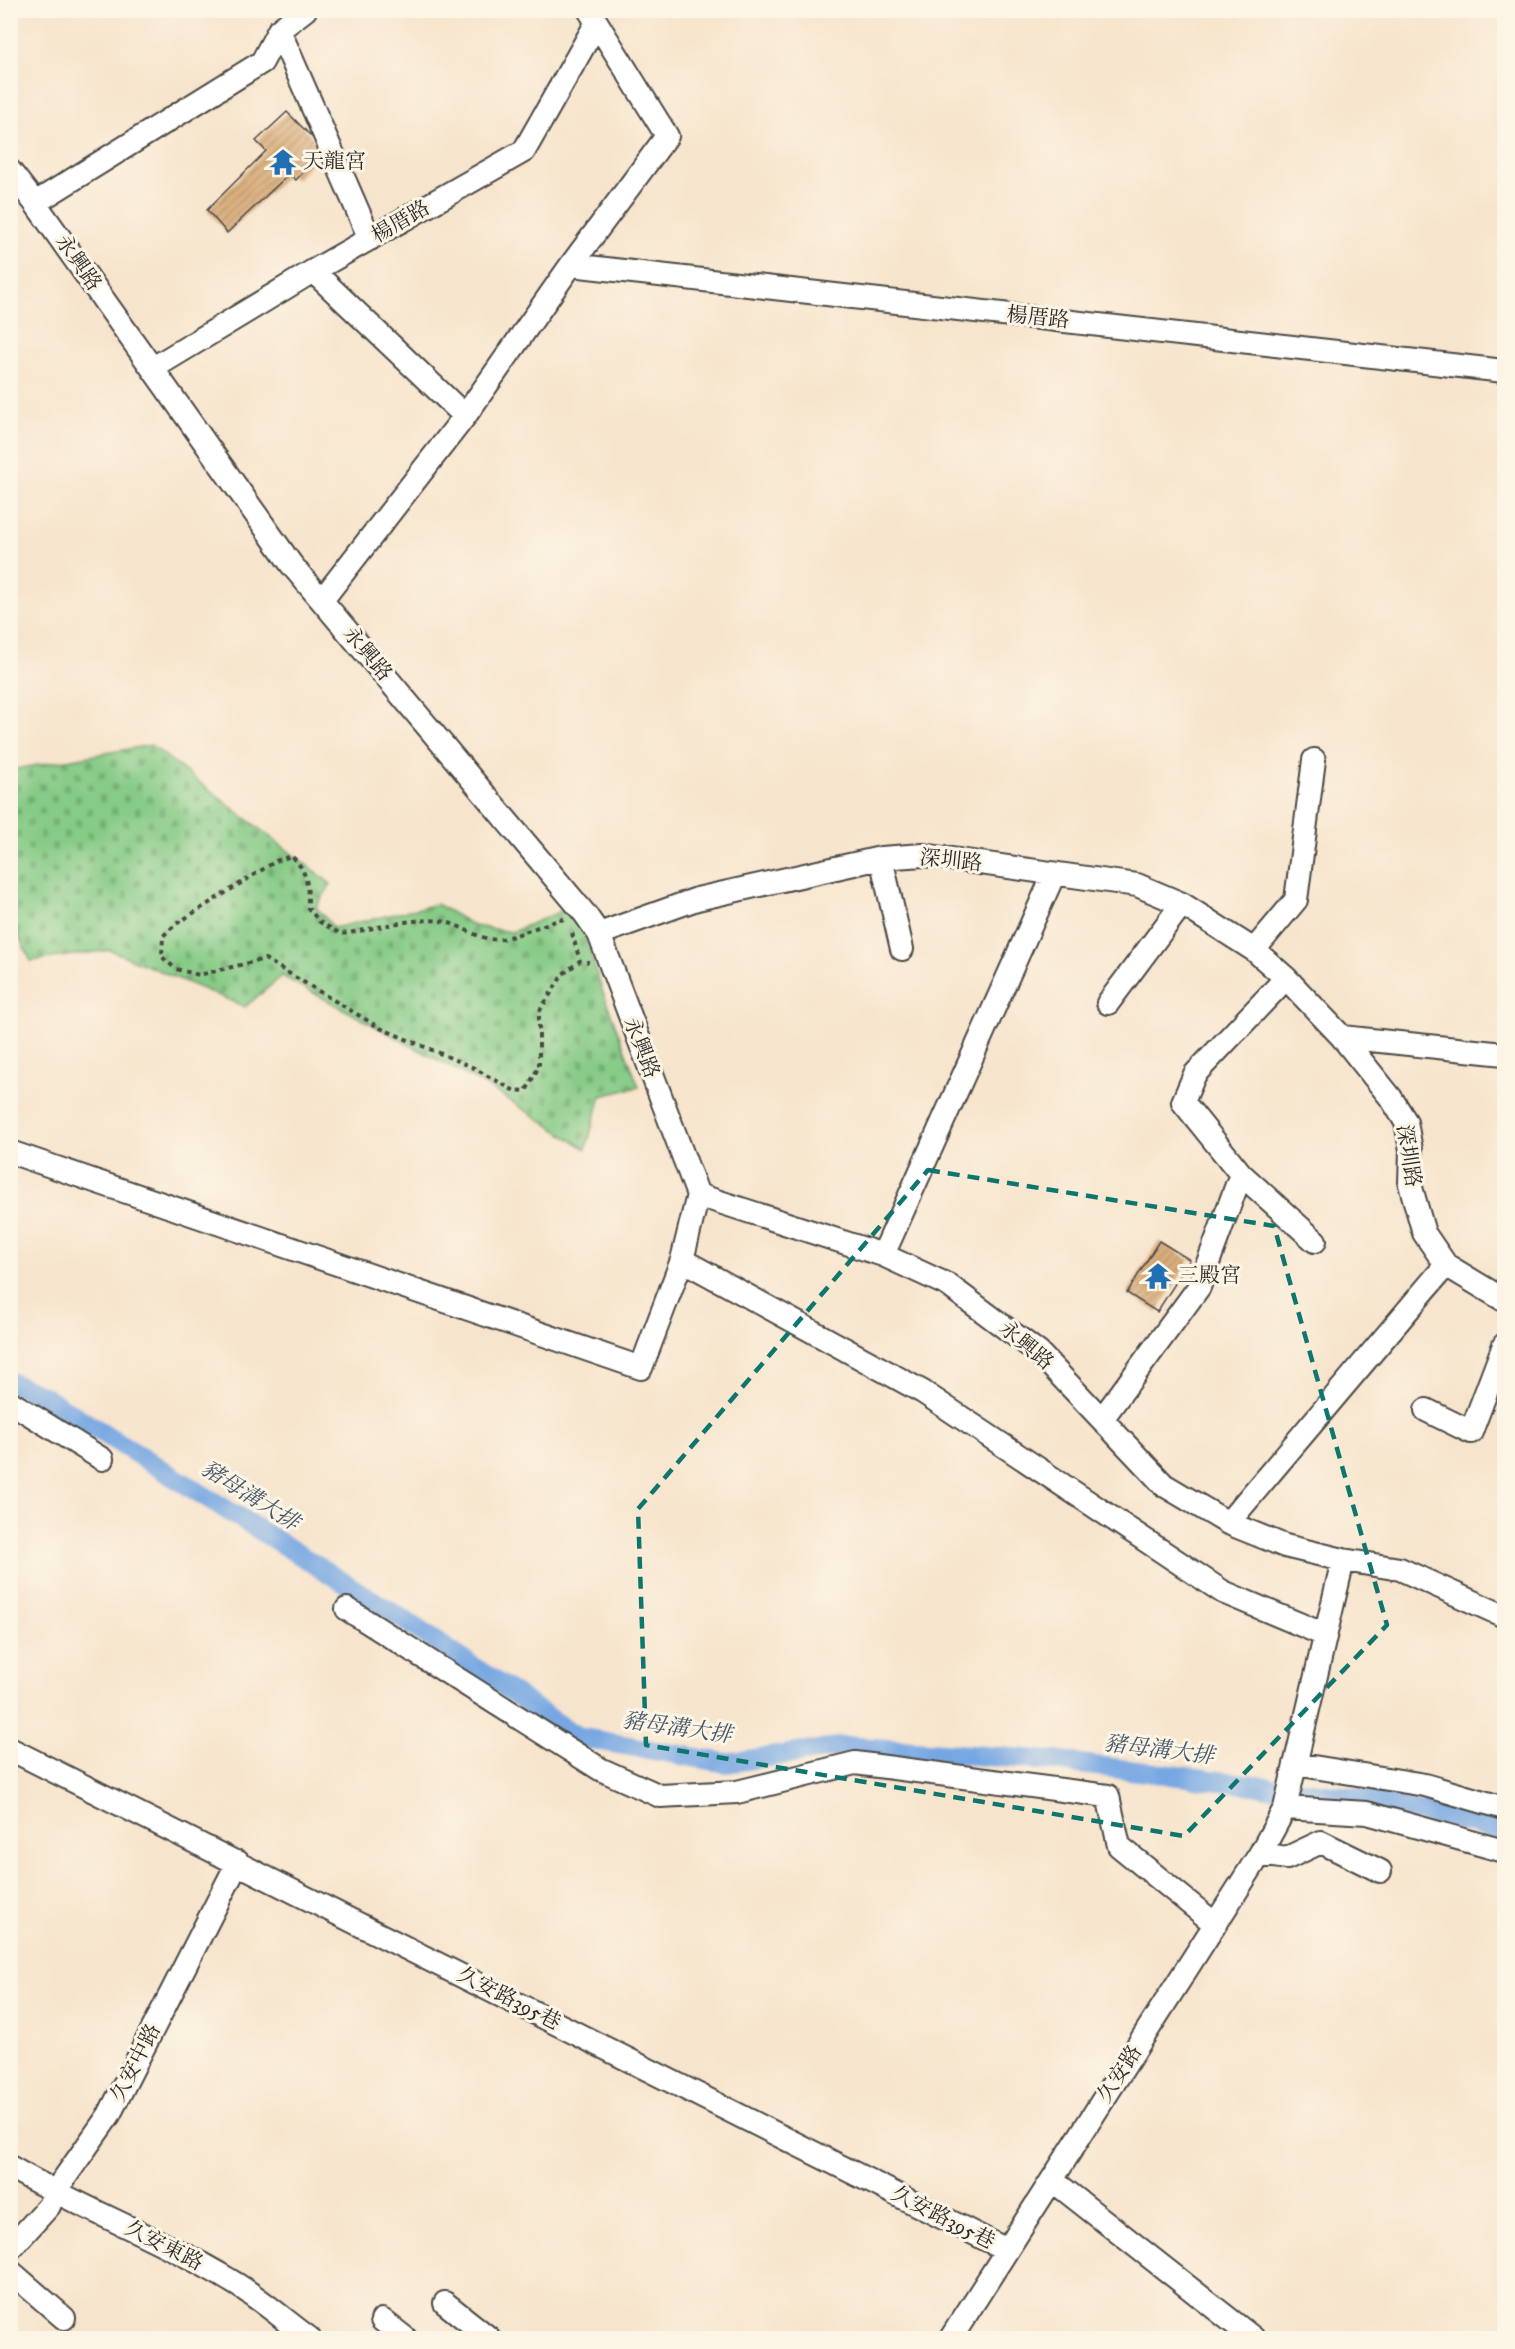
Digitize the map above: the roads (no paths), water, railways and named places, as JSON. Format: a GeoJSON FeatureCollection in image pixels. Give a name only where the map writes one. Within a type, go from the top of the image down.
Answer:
{"type":"FeatureCollection","features":[{"type":"Feature","properties":{"kind":"street"},"geometry":{"type":"LineString","coordinates":[[35,203],[262,62],[279,30],[305,10]]}},
{"type":"Feature","properties":{"kind":"street","name":"楊厝路"},"geometry":{"type":"LineString","coordinates":[[153,368],[313,271],[524,151],[593,17]]}},
{"type":"Feature","properties":{"kind":"street","name":"楊厝路"},"geometry":{"type":"LineString","coordinates":[[322,600],[465,416],[571,265],[667,136],[593,17]]}},
{"type":"Feature","properties":{"kind":"street"},"geometry":{"type":"LineString","coordinates":[[279,30],[370,239]]}},
{"type":"Feature","properties":{"kind":"street","name":"永興路"},"geometry":{"type":"LineString","coordinates":[[10,171],[291,564],[576,916],[599,934],[608,963],[698,1195],[883,1255],[948,1285],[1040,1353],[1164,1485],[1228,1523],[1285,1546],[1344,1560],[1400,1569],[1504,1616]]}},
{"type":"Feature","properties":{"kind":"street","name":"楊厝路"},"geometry":{"type":"LineString","coordinates":[[571,265],[1504,370]]}},
{"type":"Feature","properties":{"kind":"street"},"geometry":{"type":"LineString","coordinates":[[313,271],[465,416]]}},
{"type":"Feature","properties":{"kind":"street"},"geometry":{"type":"LineString","coordinates":[[1254,950],[1296,900],[1314,760]]}},
{"type":"Feature","properties":{"kind":"street","name":"深圳路"},"geometry":{"type":"LineString","coordinates":[[599,934],[697,899],[881,858],[923,855],[1137,885],[1182,904],[1254,950],[1286,978],[1342,1037],[1391,1098],[1406,1122],[1411,1150],[1410,1184],[1424,1233],[1446,1265],[1504,1300]]}},
{"type":"Feature","properties":{"kind":"street"},"geometry":{"type":"LineString","coordinates":[[881,858],[902,949]]}},
{"type":"Feature","properties":{"kind":"street"},"geometry":{"type":"LineString","coordinates":[[883,1255],[1054,874]]}},
{"type":"Feature","properties":{"kind":"street"},"geometry":{"type":"LineString","coordinates":[[1108,1003],[1182,904]]}},
{"type":"Feature","properties":{"kind":"street"},"geometry":{"type":"LineString","coordinates":[[1286,978],[1195,1074],[1184,1102],[1241,1174],[1315,1241]]}},
{"type":"Feature","properties":{"kind":"street"},"geometry":{"type":"LineString","coordinates":[[1342,1037],[1504,1054]]}},
{"type":"Feature","properties":{"kind":"street"},"geometry":{"type":"LineString","coordinates":[[10,1152],[641,1368],[682,1260],[698,1195]]}},
{"type":"Feature","properties":{"kind":"street"},"geometry":{"type":"LineString","coordinates":[[1101,1419],[1199,1287],[1241,1174]]}},
{"type":"Feature","properties":{"kind":"street"},"geometry":{"type":"LineString","coordinates":[[682,1260],[923,1392],[1223,1592],[1325,1635]]}},
{"type":"Feature","properties":{"kind":"street"},"geometry":{"type":"LineString","coordinates":[[1228,1523],[1446,1265]]}},
{"type":"Feature","properties":{"kind":"street"},"geometry":{"type":"LineString","coordinates":[[1426,1410],[1471,1432],[1504,1345]]}},
{"type":"Feature","properties":{"kind":"street"},"geometry":{"type":"LineString","coordinates":[[10,1402],[102,1459]]}},
{"type":"Feature","properties":{"kind":"street","name":"久安路"},"geometry":{"type":"LineString","coordinates":[[951,2338],[1260,1854],[1285,1808],[1344,1560]]}},
{"type":"Feature","properties":{"kind":"street"},"geometry":{"type":"LineString","coordinates":[[347,1609],[600,1769],[660,1796],[737,1791],[855,1763],[1108,1796],[1119,1846],[1215,1924]]}},
{"type":"Feature","properties":{"kind":"street","name":"久安路395巷"},"geometry":{"type":"LineString","coordinates":[[10,1749],[1007,2250]]}},
{"type":"Feature","properties":{"kind":"street"},"geometry":{"type":"LineString","coordinates":[[1295,1764],[1425,1785],[1504,1808]]}},
{"type":"Feature","properties":{"kind":"street"},"geometry":{"type":"LineString","coordinates":[[1285,1808],[1367,1813],[1504,1851]]}},
{"type":"Feature","properties":{"kind":"street"},"geometry":{"type":"LineString","coordinates":[[1260,1854],[1287,1858],[1321,1842],[1380,1871]]}},
{"type":"Feature","properties":{"kind":"street","name":"久安中路"},"geometry":{"type":"LineString","coordinates":[[10,2249],[49,2206],[54,2193],[109,2115],[238,1862]]}},
{"type":"Feature","properties":{"kind":"street","name":"久安東路"},"geometry":{"type":"LineString","coordinates":[[10,2167],[54,2193],[135,2230],[233,2282],[309,2338]]}},
{"type":"Feature","properties":{"kind":"street"},"geometry":{"type":"LineString","coordinates":[[1052,2180],[1253,2338]]}},
{"type":"Feature","properties":{"kind":"street"},"geometry":{"type":"LineString","coordinates":[[10,2271],[64,2318]]}},
{"type":"Feature","properties":{"kind":"street"},"geometry":{"type":"LineString","coordinates":[[445,2303],[489,2338]]}},
{"type":"Feature","properties":{"kind":"street"},"geometry":{"type":"LineString","coordinates":[[382,2320],[405,2338]]}},
{"type":"Feature","properties":{"kind":"waterway","name":"豬母溝大排"},"geometry":{"type":"LineString","coordinates":[[10,1382],[45,1397],[401,1618],[578,1737],[726,1763],[846,1746],[1055,1761],[1360,1798],[1504,1831]]}},
{"type":"Feature","properties":{"kind":"place","name":"天龍宮"},"geometry":{"type":"Point","coordinates":[283,162]}},
{"type":"Feature","properties":{"kind":"place","name":"三殿宮"},"geometry":{"type":"Point","coordinates":[1158,1276]}}]}
